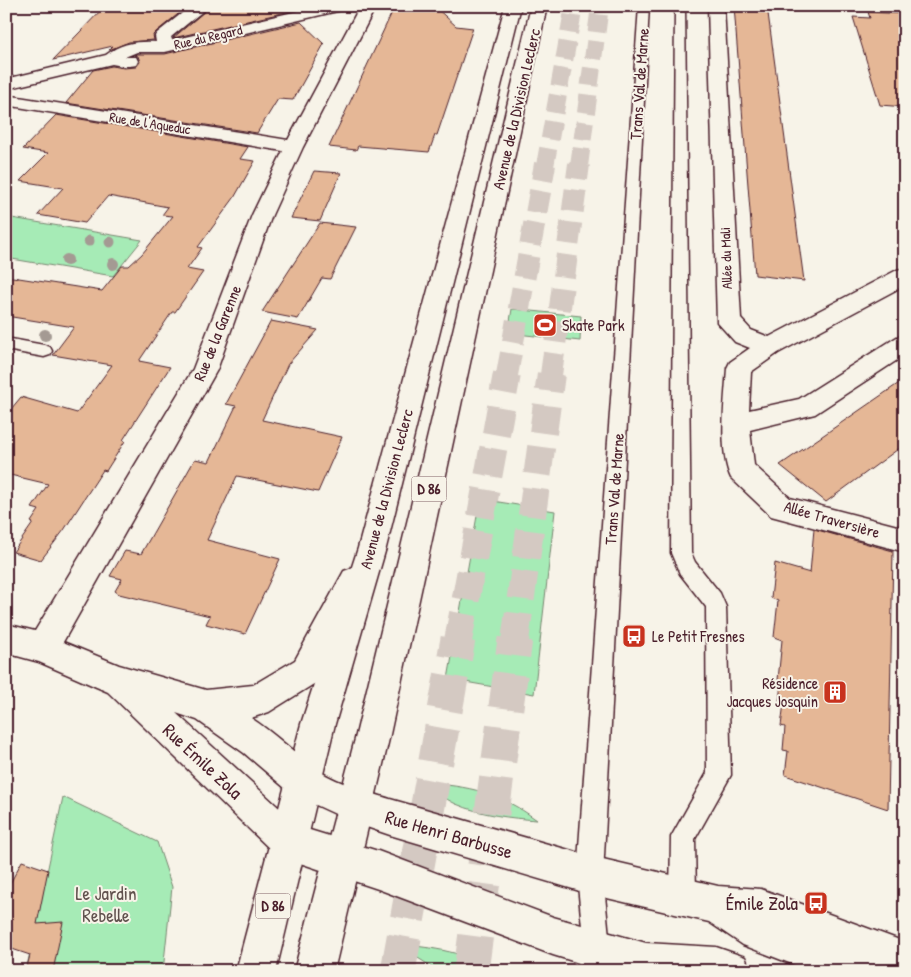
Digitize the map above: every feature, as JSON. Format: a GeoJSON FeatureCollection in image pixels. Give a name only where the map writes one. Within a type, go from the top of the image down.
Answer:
{"type":"FeatureCollection","features":[{"type":"Feature","properties":{"kind":"street"},"geometry":{"type":"LineString","coordinates":[[164,47],[163,36],[201,6]]}},
{"type":"Feature","properties":{"kind":"street","name":"Rue du Regard"},"geometry":{"type":"LineString","coordinates":[[6,84],[112,60],[125,62],[154,55],[164,47],[341,6]]}},
{"type":"Feature","properties":{"kind":"street","name":"Rue de la Garenne"},"geometry":{"type":"LineString","coordinates":[[42,648],[205,370],[262,215],[294,147],[368,6]]}},
{"type":"Feature","properties":{"kind":"street","name":"Avenue de la Division Leclerc"},"geometry":{"type":"LineString","coordinates":[[256,971],[331,680],[372,548],[513,6]]}},
{"type":"Feature","properties":{"kind":"street","name":"Avenue de la Division Leclerc"},"geometry":{"type":"LineString","coordinates":[[314,971],[343,857],[539,6]]}},
{"type":"Feature","properties":{"kind":"street","name":"Allée du Mali"},"geometry":{"type":"LineString","coordinates":[[716,6],[729,322],[743,336],[770,347]]}},
{"type":"Feature","properties":{"kind":"street","name":"Rue de l'Aqueduc"},"geometry":{"type":"LineString","coordinates":[[6,100],[294,147]]}},
{"type":"Feature","properties":{"kind":"street"},"geometry":{"type":"LineString","coordinates":[[905,275],[770,347],[740,368],[736,422],[806,407],[905,343]]}},
{"type":"Feature","properties":{"kind":"street","name":"Allée Traversière"},"geometry":{"type":"LineString","coordinates":[[736,422],[741,470],[781,508],[905,540]]}},
{"type":"Feature","properties":{"kind":"street"},"geometry":{"type":"LineString","coordinates":[[206,706],[257,701],[306,671],[372,548]]}},
{"type":"Feature","properties":{"kind":"street","name":"Rue Émile Zola"},"geometry":{"type":"LineString","coordinates":[[6,638],[42,648],[117,680],[206,706]]}},
{"type":"Feature","properties":{"kind":"street","name":"Rue Émile Zola"},"geometry":{"type":"LineString","coordinates":[[117,680],[289,842]]}},
{"type":"Feature","properties":{"kind":"street","name":"Rue Henri Barbusse"},"geometry":{"type":"LineString","coordinates":[[206,706],[256,741],[304,782],[355,805],[390,817],[590,875],[701,901],[761,908],[905,962]]}},
{"type":"Feature","properties":{"kind":"street"},"geometry":{"type":"LineString","coordinates":[[289,842],[343,857],[552,936],[596,959],[649,968],[716,967],[731,971]]}},
{"type":"Feature","properties":{"kind":"street","name":"Rue Henri Barbusse"},"geometry":{"type":"LineString","coordinates":[[701,901],[757,931],[862,971]]}},
{"type":"Feature","properties":{"kind":"lane","name":"Trans Val de Marne"},"geometry":{"type":"LineString","coordinates":[[596,959],[590,875],[644,6]]}},
{"type":"Feature","properties":{"kind":"lane"},"geometry":{"type":"LineString","coordinates":[[680,6],[682,553],[683,560],[713,599],[716,608],[719,775],[683,837],[701,901]]}},
{"type":"Feature","properties":{"kind":"lane"},"geometry":{"type":"LineString","coordinates":[[6,344],[44,351]]}},
{"type":"Feature","properties":{"kind":"green space"},"geometry":{"type":"Polygon","coordinates":[[[6,217],[142,240],[113,276],[6,258],[6,217]]]}},
{"type":"Feature","properties":{"kind":"green space","name":"Skate Park"},"geometry":{"type":"Polygon","coordinates":[[[512,309],[581,316],[580,341],[508,333],[512,309]]]}},
{"type":"Feature","properties":{"kind":"green space"},"geometry":{"type":"Polygon","coordinates":[[[480,499],[555,511],[534,694],[448,679],[480,499]]]}},
{"type":"Feature","properties":{"kind":"green space"},"geometry":{"type":"Polygon","coordinates":[[[423,783],[455,786],[483,792],[523,810],[537,820],[496,815],[466,808],[448,800],[423,783]]]}},
{"type":"Feature","properties":{"kind":"green space","name":"Le Jardin Rebelle"},"geometry":{"type":"Polygon","coordinates":[[[63,797],[157,842],[172,887],[163,971],[26,971],[63,797]]]}},
{"type":"Feature","properties":{"kind":"green space"},"geometry":{"type":"Polygon","coordinates":[[[403,945],[455,953],[504,971],[438,971],[403,945]]]}},
{"type":"Feature","properties":{"kind":"building"},"geometry":{"type":"Polygon","coordinates":[[[105,6],[188,6],[153,35],[154,40],[129,42],[109,50],[113,46],[53,60],[105,6]]]}},
{"type":"Feature","properties":{"kind":"building"},"geometry":{"type":"Polygon","coordinates":[[[211,6],[286,6],[291,11],[173,38],[211,6]]]}},
{"type":"Feature","properties":{"kind":"building"},"geometry":{"type":"Polygon","coordinates":[[[402,6],[434,6],[456,26],[473,28],[437,135],[435,135],[429,152],[358,146],[356,150],[329,147],[394,8],[402,6]]]}},
{"type":"Feature","properties":{"kind":"building"},"geometry":{"type":"Polygon","coordinates":[[[734,6],[767,6],[804,281],[755,275],[734,6]]]}},
{"type":"Feature","properties":{"kind":"building"},"geometry":{"type":"Polygon","coordinates":[[[868,12],[905,14],[905,107],[880,105],[853,17],[870,18],[868,12]]]}},
{"type":"Feature","properties":{"kind":"building"},"geometry":{"type":"Polygon","coordinates":[[[301,22],[324,44],[293,100],[278,99],[257,133],[66,103],[93,70],[112,66],[136,67],[140,62],[138,56],[134,55],[165,54],[301,22]]]}},
{"type":"Feature","properties":{"kind":"building"},"geometry":{"type":"Polygon","coordinates":[[[56,115],[248,147],[240,159],[255,161],[234,198],[198,247],[202,248],[187,269],[203,272],[175,312],[172,312],[139,361],[170,367],[123,440],[125,441],[106,471],[103,470],[64,530],[41,560],[13,552],[33,523],[31,522],[39,510],[32,508],[48,484],[6,474],[6,415],[21,397],[77,413],[112,365],[53,355],[74,327],[6,316],[6,276],[102,291],[122,266],[129,266],[142,254],[173,216],[162,215],[168,207],[108,196],[85,223],[38,215],[63,188],[20,181],[48,153],[23,149],[56,115]]]}},
{"type":"Feature","properties":{"kind":"building"},"geometry":{"type":"Polygon","coordinates":[[[314,171],[341,173],[320,221],[291,218],[314,171]]]}},
{"type":"Feature","properties":{"kind":"building"},"geometry":{"type":"Polygon","coordinates":[[[320,223],[356,227],[330,279],[322,278],[298,319],[262,312],[320,223]]]}},
{"type":"Feature","properties":{"kind":"building"},"geometry":{"type":"Polygon","coordinates":[[[271,321],[318,330],[288,364],[262,420],[342,437],[318,492],[237,476],[207,540],[280,559],[245,634],[206,624],[210,616],[119,594],[115,591],[122,579],[110,576],[125,551],[141,554],[195,459],[209,462],[236,406],[226,404],[271,321]]]}},
{"type":"Feature","properties":{"kind":"building"},"geometry":{"type":"Polygon","coordinates":[[[905,379],[905,444],[826,502],[780,465],[905,379]]]}},
{"type":"Feature","properties":{"kind":"building","name":"Résidence Jacques Josquin"},"geometry":{"type":"Polygon","coordinates":[[[814,529],[893,551],[888,809],[785,775],[788,751],[783,750],[785,727],[781,726],[784,703],[779,702],[781,682],[778,680],[782,640],[774,637],[778,601],[771,598],[775,563],[810,573],[814,529]]]}},
{"type":"Feature","properties":{"kind":"building"},"geometry":{"type":"Polygon","coordinates":[[[22,861],[48,870],[37,924],[63,922],[53,971],[26,971],[30,955],[6,947],[6,891],[22,861]]]}},
{"type":"Feature","properties":{"kind":"tunnel"},"geometry":{"type":"LineString","coordinates":[[545,166],[574,6]]}},
{"type":"Feature","properties":{"kind":"tunnel"},"geometry":{"type":"LineString","coordinates":[[579,166],[600,6]]}},
{"type":"Feature","properties":{"kind":"tunnel"},"geometry":{"type":"LineString","coordinates":[[507,375],[545,164]]}},
{"type":"Feature","properties":{"kind":"tunnel"},"geometry":{"type":"LineString","coordinates":[[551,375],[579,164]]}},
{"type":"Feature","properties":{"kind":"tunnel"},"geometry":{"type":"LineString","coordinates":[[458,641],[507,374]]}},
{"type":"Feature","properties":{"kind":"tunnel"},"geometry":{"type":"LineString","coordinates":[[515,641],[551,374]]}},
{"type":"Feature","properties":{"kind":"tunnel"},"geometry":{"type":"LineString","coordinates":[[398,971],[458,639]]}},
{"type":"Feature","properties":{"kind":"tunnel"},"geometry":{"type":"LineString","coordinates":[[471,971],[515,639]]}},
{"type":"Feature","properties":{"kind":"place","name":"Skate Park"},"geometry":{"type":"Point","coordinates":[545,325]}},
{"type":"Feature","properties":{"kind":"place","name":"Le Petit Fresnes"},"geometry":{"type":"Point","coordinates":[634,636]}},
{"type":"Feature","properties":{"kind":"place","name":"Résidence Jacques Josquin"},"geometry":{"type":"Point","coordinates":[835,692]}},
{"type":"Feature","properties":{"kind":"place","name":"Émile Zola"},"geometry":{"type":"Point","coordinates":[816,903]}}]}
